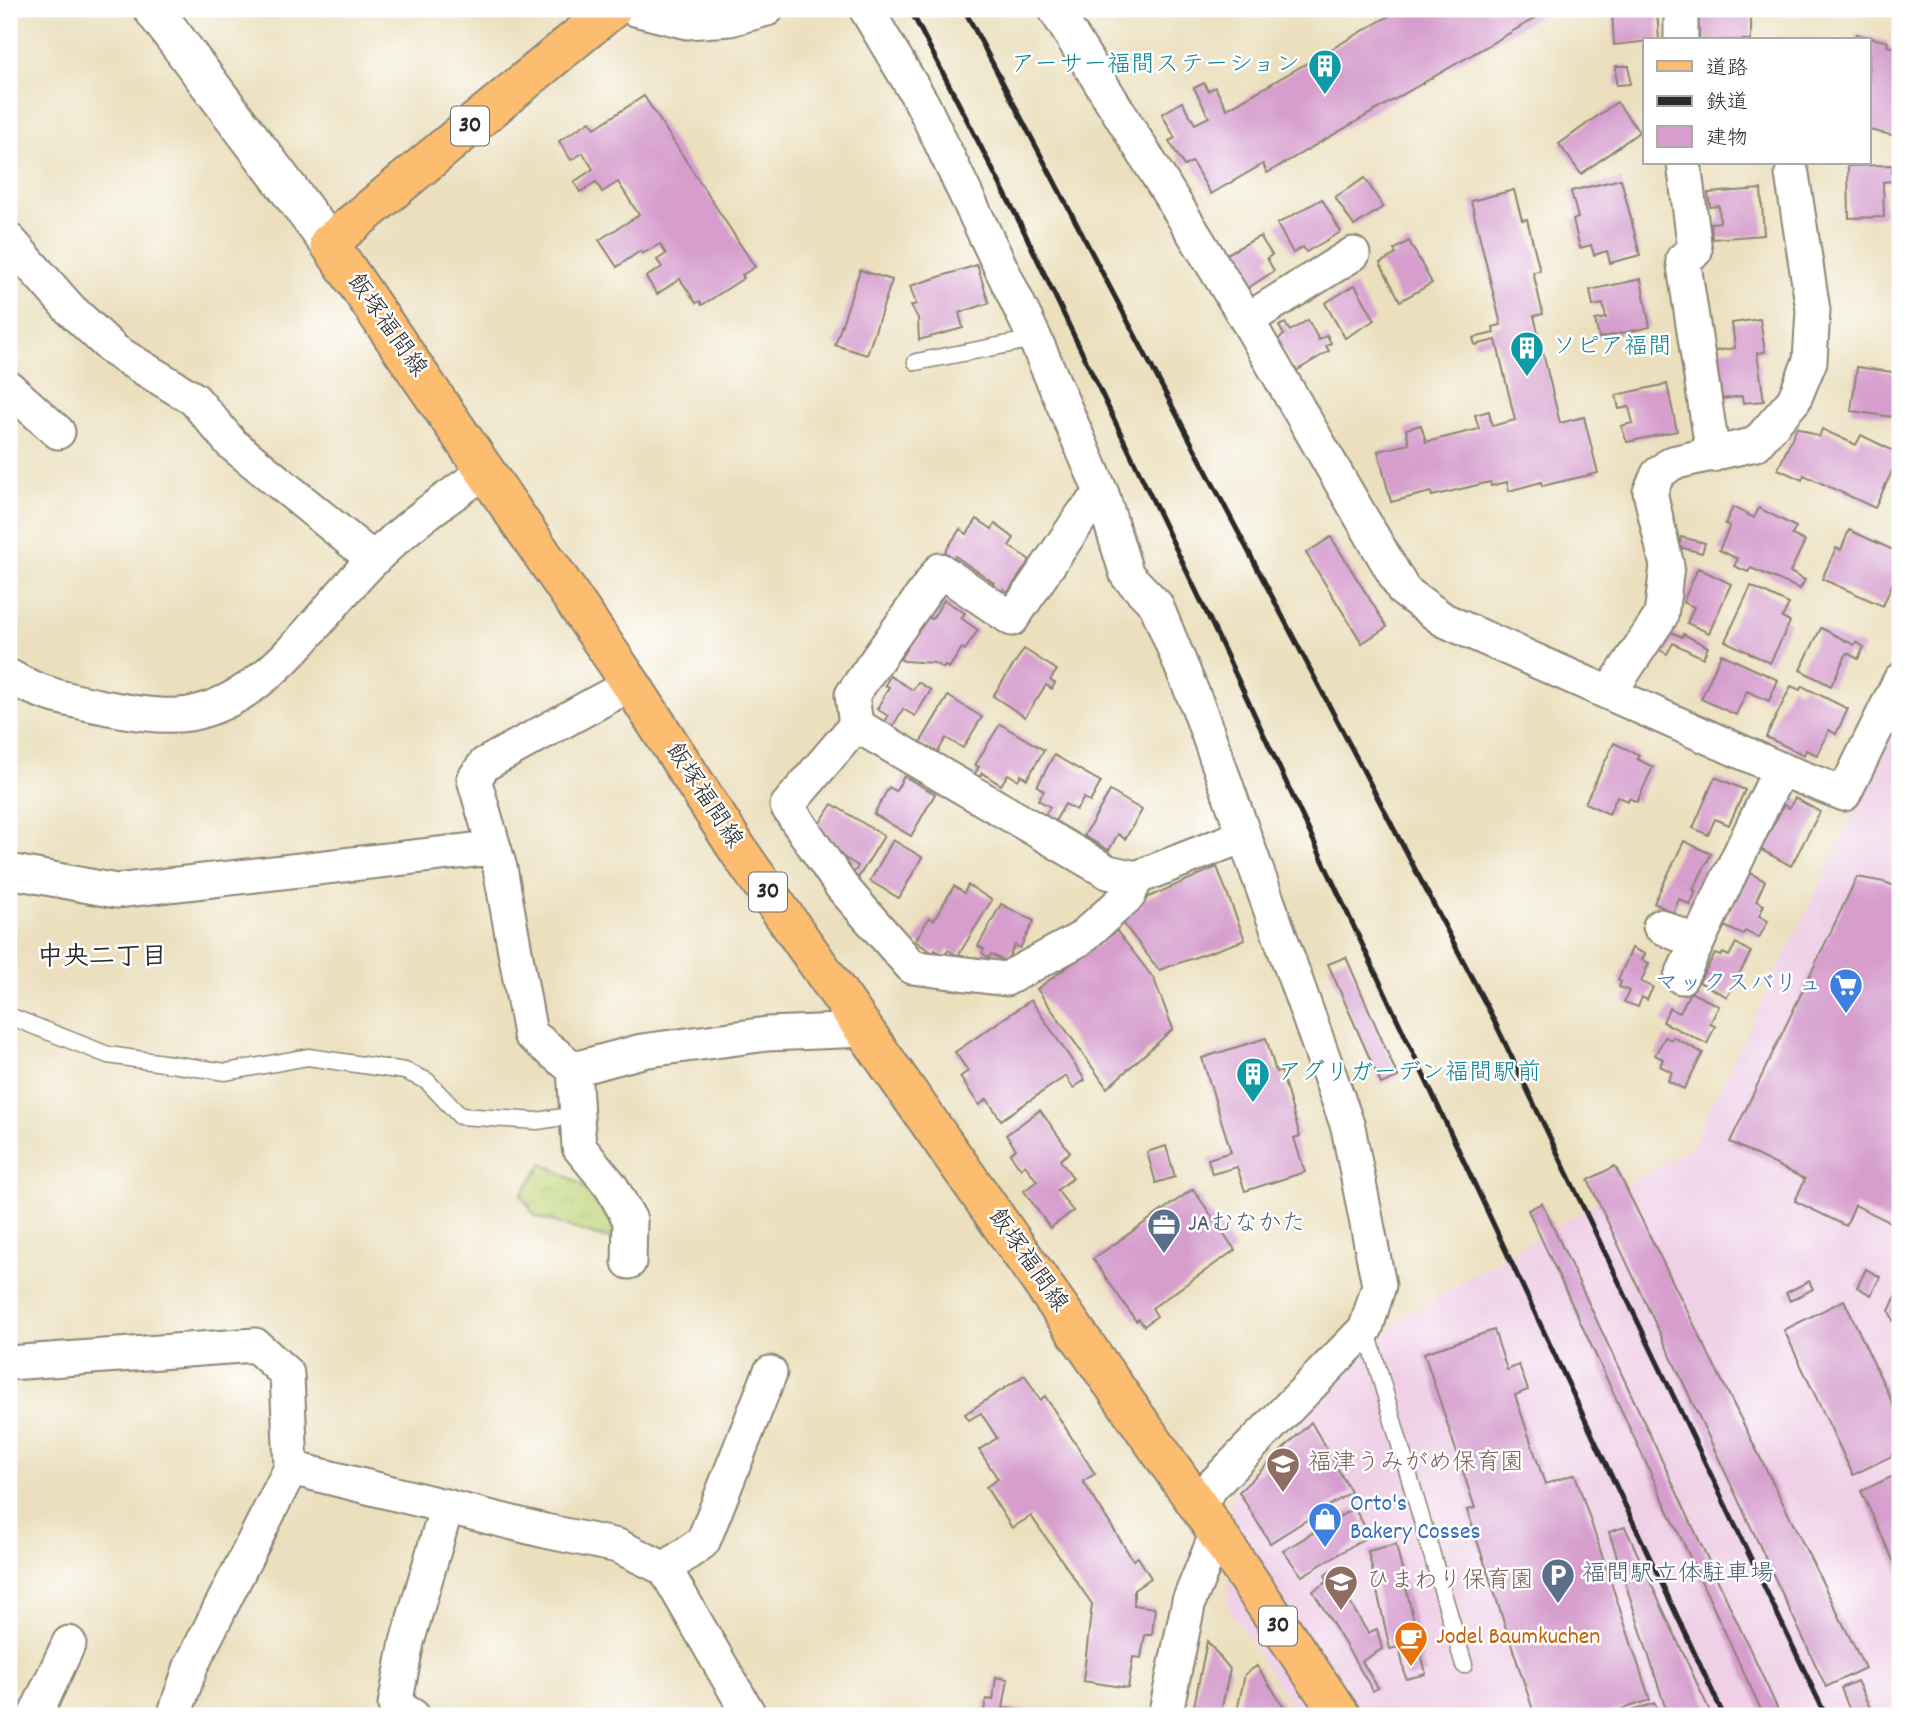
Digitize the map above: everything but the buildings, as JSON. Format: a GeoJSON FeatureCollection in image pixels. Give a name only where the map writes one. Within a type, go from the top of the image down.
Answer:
{"type":"FeatureCollection","features":[{"type":"Feature","properties":{"kind":"main road","name":"30"},"geometry":{"type":"LineString","coordinates":[[329,243],[612,9]]}},
{"type":"Feature","properties":{"kind":"main road","name":"飯塚福間線"},"geometry":{"type":"LineString","coordinates":[[329,243],[631,684],[740,853],[866,1030],[1341,1716]]}},
{"type":"Feature","properties":{"kind":"street"},"geometry":{"type":"LineString","coordinates":[[153,9],[329,243]]}},
{"type":"Feature","properties":{"kind":"street"},"geometry":{"type":"LineString","coordinates":[[635,9],[687,22],[730,19],[767,9]]}},
{"type":"Feature","properties":{"kind":"street"},"geometry":{"type":"LineString","coordinates":[[866,9],[922,103],[1035,338],[1102,494],[1127,575],[1156,605],[1199,709],[1348,1127],[1379,1285],[1366,1328],[1214,1484],[1165,1716]]}},
{"type":"Feature","properties":{"kind":"street"},"geometry":{"type":"LineString","coordinates":[[1055,9],[1247,320],[1404,591],[1444,620],[1780,769],[1844,793],[1900,680]]}},
{"type":"Feature","properties":{"kind":"street"},"geometry":{"type":"LineString","coordinates":[[1681,9],[1681,38]]}},
{"type":"Feature","properties":{"kind":"street"},"geometry":{"type":"LineString","coordinates":[[1684,164],[1695,251],[1683,259],[1713,455]]}},
{"type":"Feature","properties":{"kind":"street"},"geometry":{"type":"LineString","coordinates":[[1610,692],[1661,615],[1667,566],[1650,492],[1658,474],[1672,463],[1756,444],[1794,400],[1810,361],[1813,310],[1792,174]]}},
{"type":"Feature","properties":{"kind":"street"},"geometry":{"type":"LineString","coordinates":[[9,240],[70,309],[115,351],[194,399],[232,444],[373,559]]}},
{"type":"Feature","properties":{"kind":"street"},"geometry":{"type":"LineString","coordinates":[[1247,320],[1353,254]]}},
{"type":"Feature","properties":{"kind":"street"},"geometry":{"type":"LineString","coordinates":[[9,388],[58,432]]}},
{"type":"Feature","properties":{"kind":"street"},"geometry":{"type":"LineString","coordinates":[[9,676],[30,689],[66,700],[138,714],[187,714],[225,702],[260,682],[283,661],[373,559],[442,501],[486,471]]}},
{"type":"Feature","properties":{"kind":"street"},"geometry":{"type":"LineString","coordinates":[[1102,494],[1083,514],[1012,619],[940,570],[852,695],[856,725],[787,806],[842,887],[912,967],[1006,979],[1080,939],[1129,895],[1136,878]]}},
{"type":"Feature","properties":{"kind":"street"},"geometry":{"type":"LineString","coordinates":[[629,1262],[630,1220],[611,1186],[579,1147],[574,1069],[530,1034],[500,868],[474,779],[485,764],[631,684]]}},
{"type":"Feature","properties":{"kind":"street"},"geometry":{"type":"LineString","coordinates":[[856,725],[1108,872],[1136,878],[1243,836]]}},
{"type":"Feature","properties":{"kind":"street"},"geometry":{"type":"LineString","coordinates":[[1681,977],[1780,769]]}},
{"type":"Feature","properties":{"kind":"street"},"geometry":{"type":"LineString","coordinates":[[9,871],[116,891],[492,848]]}},
{"type":"Feature","properties":{"kind":"street"},"geometry":{"type":"LineString","coordinates":[[1660,926],[1697,943]]}},
{"type":"Feature","properties":{"kind":"street"},"geometry":{"type":"LineString","coordinates":[[574,1069],[642,1051],[767,1034],[866,1030]]}},
{"type":"Feature","properties":{"kind":"street"},"geometry":{"type":"LineString","coordinates":[[9,1363],[255,1345],[287,1374],[291,1468],[191,1667],[174,1716]]}},
{"type":"Feature","properties":{"kind":"street"},"geometry":{"type":"LineString","coordinates":[[666,1569],[703,1542],[770,1374]]}},
{"type":"Feature","properties":{"kind":"street"},"geometry":{"type":"LineString","coordinates":[[291,1468],[545,1531],[618,1546],[666,1569],[750,1716]]}},
{"type":"Feature","properties":{"kind":"street"},"geometry":{"type":"LineString","coordinates":[[413,1716],[395,1705],[407,1642],[447,1506]]}},
{"type":"Feature","properties":{"kind":"street"},"geometry":{"type":"LineString","coordinates":[[34,1716],[69,1643]]}},
{"type":"Feature","properties":{"kind":"lane"},"geometry":{"type":"LineString","coordinates":[[916,362],[1035,338]]}},
{"type":"Feature","properties":{"kind":"lane"},"geometry":{"type":"LineString","coordinates":[[9,1016],[108,1055],[226,1072],[308,1057],[405,1070],[427,1081],[460,1116],[537,1121],[576,1115]]}},
{"type":"Feature","properties":{"kind":"lane"},"geometry":{"type":"LineString","coordinates":[[1366,1328],[1464,1665]]}},
{"type":"Feature","properties":{"kind":"shaded area"},"geometry":{"type":"Polygon","coordinates":[[[1900,720],[1900,1716],[1297,1716],[1228,1607],[1232,1490],[1403,1317],[1691,1147],[1900,720]]]}},
{"type":"Feature","properties":{"kind":"green space"},"geometry":{"type":"Polygon","coordinates":[[[543,1163],[581,1184],[612,1223],[611,1240],[535,1216],[521,1195],[543,1163]]]}},
{"type":"Feature","properties":{"kind":"railway"},"geometry":{"type":"LineString","coordinates":[[910,9],[1020,223],[1211,622],[1724,1716]]}},
{"type":"Feature","properties":{"kind":"railway"},"geometry":{"type":"LineString","coordinates":[[964,9],[1492,1016],[1826,1716]]}},
{"type":"Feature","properties":{"kind":"place","name":"アーサー福間ステーション"},"geometry":{"type":"Point","coordinates":[1325,96]}},
{"type":"Feature","properties":{"kind":"place","name":"ソピア福間"},"geometry":{"type":"Point","coordinates":[1527,378]}},
{"type":"Feature","properties":{"kind":"place","name":"マックスバリュ"},"geometry":{"type":"Point","coordinates":[1846,1015]}},
{"type":"Feature","properties":{"kind":"place","name":"アグリガーデン福間駅前"},"geometry":{"type":"Point","coordinates":[1253,1104]}},
{"type":"Feature","properties":{"kind":"place","name":"JAむなかた"},"geometry":{"type":"Point","coordinates":[1164,1255]}},
{"type":"Feature","properties":{"kind":"place","name":"福津うみがめ保育園"},"geometry":{"type":"Point","coordinates":[1283,1494]}},
{"type":"Feature","properties":{"kind":"place","name":"Orto's Bakery Cosses"},"geometry":{"type":"Point","coordinates":[1325,1549]}},
{"type":"Feature","properties":{"kind":"place","name":"福間駅立体駐車場"},"geometry":{"type":"Point","coordinates":[1558,1605]}},
{"type":"Feature","properties":{"kind":"place","name":"ひまわり保育園"},"geometry":{"type":"Point","coordinates":[1341,1612]}},
{"type":"Feature","properties":{"kind":"place","name":"Jodel Baumkuchen"},"geometry":{"type":"Point","coordinates":[1411,1668]}},
{"type":"Feature","properties":{"kind":"district","name":"中央二丁目"},"geometry":{"type":"Point","coordinates":[102,958]}}]}
